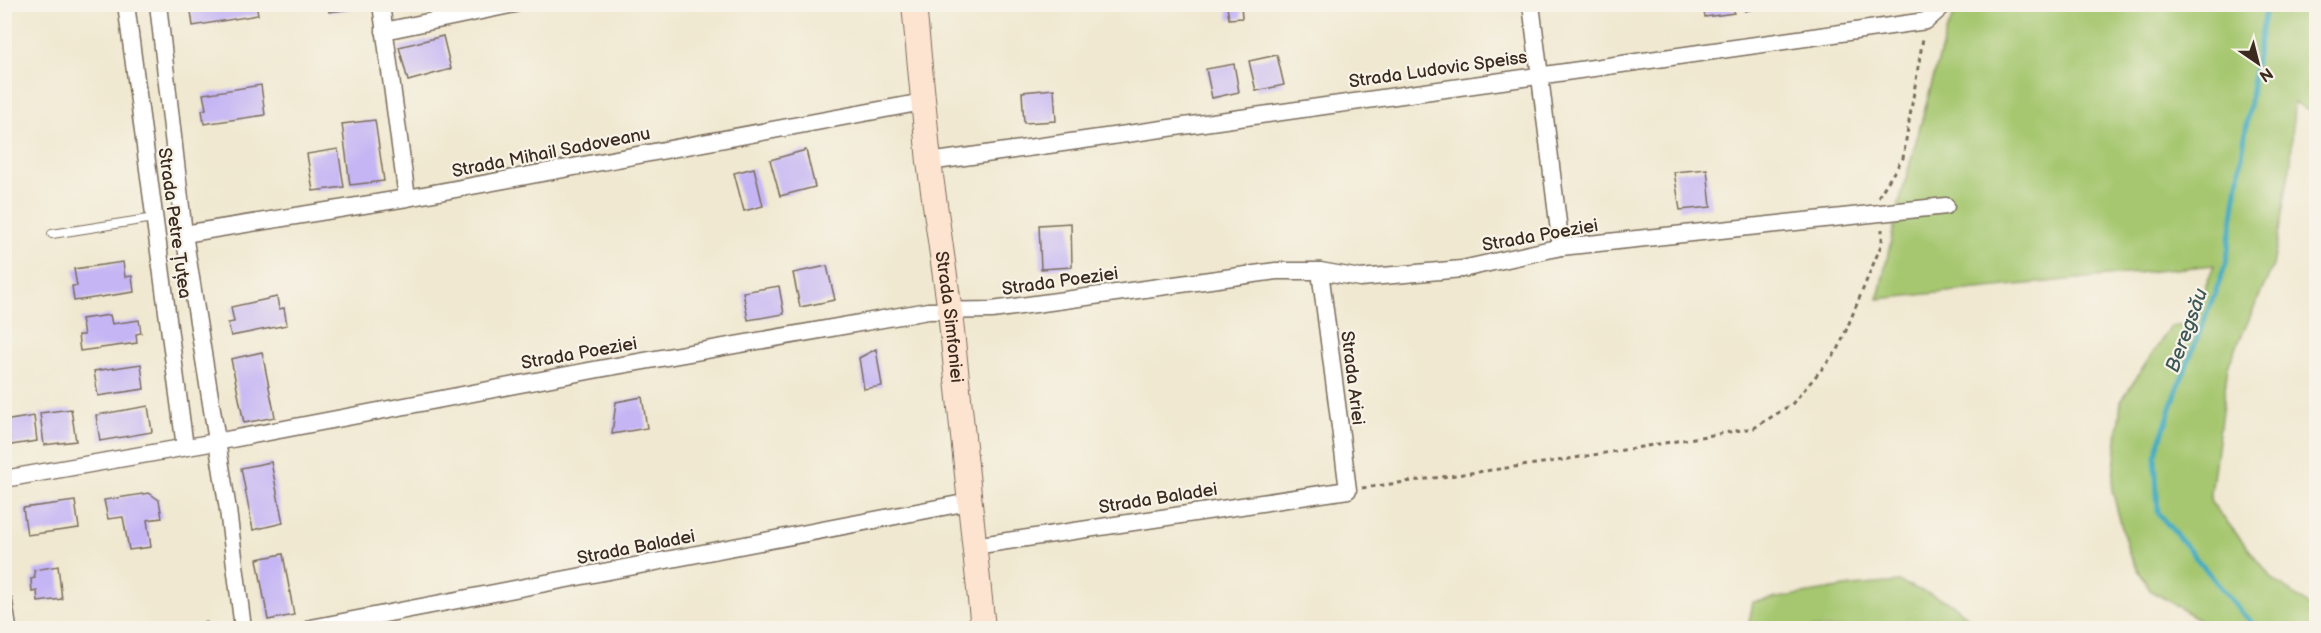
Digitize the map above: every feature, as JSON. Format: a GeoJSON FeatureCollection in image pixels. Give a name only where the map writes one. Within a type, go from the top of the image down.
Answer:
{"type":"FeatureCollection","features":[{"type":"Feature","properties":{"kind":"street","name":"Strada Petre Țuțea"},"geometry":{"type":"LineString","coordinates":[[126,4],[185,447]]}},
{"type":"Feature","properties":{"kind":"street"},"geometry":{"type":"LineString","coordinates":[[158,4],[184,234],[228,510],[243,628]]}},
{"type":"Feature","properties":{"kind":"street"},"geometry":{"type":"LineString","coordinates":[[381,4],[407,198]]}},
{"type":"Feature","properties":{"kind":"street"},"geometry":{"type":"LineString","coordinates":[[384,31],[515,4]]}},
{"type":"Feature","properties":{"kind":"street","name":"Strada Simfoniei"},"geometry":{"type":"LineString","coordinates":[[914,4],[929,162],[950,312],[983,628]]}},
{"type":"Feature","properties":{"kind":"street"},"geometry":{"type":"LineString","coordinates":[[1531,4],[1561,247]]}},
{"type":"Feature","properties":{"kind":"street"},"geometry":{"type":"LineString","coordinates":[[1926,21],[1946,4]]}},
{"type":"Feature","properties":{"kind":"street","name":"Strada Ludovic Speiss"},"geometry":{"type":"LineString","coordinates":[[929,162],[1926,21]]}},
{"type":"Feature","properties":{"kind":"street","name":"Strada Mihail Sadoveanu"},"geometry":{"type":"LineString","coordinates":[[184,234],[407,198],[923,102]]}},
{"type":"Feature","properties":{"kind":"street","name":"Strada Poeziei"},"geometry":{"type":"LineString","coordinates":[[4,479],[928,311],[992,310],[1276,271],[1320,270],[1360,278],[1462,269],[1561,247],[1946,206]]}},
{"type":"Feature","properties":{"kind":"street"},"geometry":{"type":"LineString","coordinates":[[154,218],[182,214]]}},
{"type":"Feature","properties":{"kind":"street","name":"Strada Ariei"},"geometry":{"type":"LineString","coordinates":[[1320,270],[1348,490]]}},
{"type":"Feature","properties":{"kind":"street","name":"Strada Baladei"},"geometry":{"type":"LineString","coordinates":[[974,546],[1348,490]]}},
{"type":"Feature","properties":{"kind":"street","name":"Strada Baladei"},"geometry":{"type":"LineString","coordinates":[[311,628],[969,502]]}},
{"type":"Feature","properties":{"kind":"street"},"geometry":{"type":"LineString","coordinates":[[4,602],[8,628]]}},
{"type":"Feature","properties":{"kind":"lane"},"geometry":{"type":"LineString","coordinates":[[52,234],[154,218]]}},
{"type":"Feature","properties":{"kind":"path"},"geometry":{"type":"LineString","coordinates":[[1348,490],[1557,460],[1754,428],[1792,404],[1838,350],[1882,243],[1875,213],[1903,158],[1926,21]]}},
{"type":"Feature","properties":{"kind":"green space"},"geometry":{"type":"Polygon","coordinates":[[[1959,5],[2316,5],[2316,114],[2294,102],[2291,161],[2273,266],[2228,366],[2210,501],[2273,579],[2316,611],[2316,628],[2213,628],[2150,590],[2129,554],[2112,490],[2121,401],[2171,326],[2191,323],[2214,265],[1878,299],[1900,200],[1946,32],[1959,5]]]}},
{"type":"Feature","properties":{"kind":"green space"},"geometry":{"type":"Polygon","coordinates":[[[1900,582],[1951,603],[1981,628],[1748,628],[1753,602],[1852,586],[1900,582]]]}},
{"type":"Feature","properties":{"kind":"building"},"geometry":{"type":"Polygon","coordinates":[[[190,4],[256,4],[258,15],[193,26],[190,4]]]}},
{"type":"Feature","properties":{"kind":"building"},"geometry":{"type":"Polygon","coordinates":[[[327,4],[366,4],[367,7],[329,12],[327,4]]]}},
{"type":"Feature","properties":{"kind":"building"},"geometry":{"type":"Polygon","coordinates":[[[1702,4],[1733,4],[1734,13],[1705,17],[1702,4]]]}},
{"type":"Feature","properties":{"kind":"building"},"geometry":{"type":"Polygon","coordinates":[[[1744,4],[1766,4],[1767,6],[1745,11],[1744,4]]]}},
{"type":"Feature","properties":{"kind":"building"},"geometry":{"type":"Polygon","coordinates":[[[1241,5],[1242,18],[1229,19],[1227,7],[1241,5]]]}},
{"type":"Feature","properties":{"kind":"building"},"geometry":{"type":"Polygon","coordinates":[[[443,36],[451,69],[408,81],[399,47],[443,36]]]}},
{"type":"Feature","properties":{"kind":"building"},"geometry":{"type":"Polygon","coordinates":[[[1277,55],[1284,85],[1256,91],[1249,61],[1277,55]]]}},
{"type":"Feature","properties":{"kind":"building"},"geometry":{"type":"Polygon","coordinates":[[[1234,64],[1239,92],[1212,98],[1206,69],[1234,64]]]}},
{"type":"Feature","properties":{"kind":"building"},"geometry":{"type":"Polygon","coordinates":[[[261,85],[265,115],[204,124],[202,110],[206,109],[203,94],[261,85]]]}},
{"type":"Feature","properties":{"kind":"building"},"geometry":{"type":"Polygon","coordinates":[[[1054,89],[1056,121],[1024,123],[1022,92],[1054,89]]]}},
{"type":"Feature","properties":{"kind":"building"},"geometry":{"type":"Polygon","coordinates":[[[375,120],[384,181],[350,185],[342,124],[375,120]]]}},
{"type":"Feature","properties":{"kind":"building"},"geometry":{"type":"Polygon","coordinates":[[[338,149],[344,187],[313,191],[307,154],[338,149]]]}},
{"type":"Feature","properties":{"kind":"building"},"geometry":{"type":"Polygon","coordinates":[[[806,150],[815,187],[780,196],[770,160],[806,150]]]}},
{"type":"Feature","properties":{"kind":"building"},"geometry":{"type":"Polygon","coordinates":[[[754,168],[763,206],[744,211],[734,173],[754,168]]]}},
{"type":"Feature","properties":{"kind":"building"},"geometry":{"type":"Polygon","coordinates":[[[1707,169],[1711,207],[1680,210],[1674,172],[1707,169]]]}},
{"type":"Feature","properties":{"kind":"building"},"geometry":{"type":"Polygon","coordinates":[[[1071,223],[1072,267],[1041,269],[1039,225],[1071,223]]]}},
{"type":"Feature","properties":{"kind":"building"},"geometry":{"type":"Polygon","coordinates":[[[123,262],[125,277],[132,276],[134,292],[74,301],[72,286],[77,286],[74,269],[123,262]]]}},
{"type":"Feature","properties":{"kind":"building"},"geometry":{"type":"Polygon","coordinates":[[[827,266],[835,300],[800,307],[793,273],[827,266]]]}},
{"type":"Feature","properties":{"kind":"building"},"geometry":{"type":"Polygon","coordinates":[[[779,286],[784,314],[748,320],[743,292],[779,286]]]}},
{"type":"Feature","properties":{"kind":"building"},"geometry":{"type":"Polygon","coordinates":[[[277,297],[279,309],[284,308],[287,325],[231,336],[228,323],[234,322],[231,307],[277,297]]]}},
{"type":"Feature","properties":{"kind":"building"},"geometry":{"type":"Polygon","coordinates":[[[110,315],[112,324],[139,320],[141,333],[136,334],[137,343],[80,351],[78,335],[84,335],[81,319],[110,315]]]}},
{"type":"Feature","properties":{"kind":"building"},"geometry":{"type":"Polygon","coordinates":[[[876,349],[882,386],[864,389],[859,358],[876,349]]]}},
{"type":"Feature","properties":{"kind":"building"},"geometry":{"type":"Polygon","coordinates":[[[262,352],[275,417],[244,423],[231,359],[262,352]]]}},
{"type":"Feature","properties":{"kind":"building"},"geometry":{"type":"Polygon","coordinates":[[[141,364],[144,389],[98,396],[94,371],[141,364]]]}},
{"type":"Feature","properties":{"kind":"building"},"geometry":{"type":"Polygon","coordinates":[[[642,397],[647,428],[612,434],[616,402],[642,397]]]}},
{"type":"Feature","properties":{"kind":"building"},"geometry":{"type":"Polygon","coordinates":[[[148,406],[152,432],[100,441],[96,415],[148,406]]]}},
{"type":"Feature","properties":{"kind":"building"},"geometry":{"type":"Polygon","coordinates":[[[71,409],[76,441],[44,445],[40,413],[71,409]]]}},
{"type":"Feature","properties":{"kind":"building"},"geometry":{"type":"Polygon","coordinates":[[[34,416],[37,441],[5,446],[4,421],[34,416]]]}},
{"type":"Feature","properties":{"kind":"building"},"geometry":{"type":"Polygon","coordinates":[[[271,462],[283,523],[253,530],[241,468],[271,462]]]}},
{"type":"Feature","properties":{"kind":"building"},"geometry":{"type":"Polygon","coordinates":[[[149,493],[159,500],[162,518],[147,520],[151,547],[129,550],[123,517],[108,519],[104,500],[149,493]]]}},
{"type":"Feature","properties":{"kind":"building"},"geometry":{"type":"Polygon","coordinates":[[[75,501],[79,528],[27,535],[23,508],[75,501]]]}},
{"type":"Feature","properties":{"kind":"building"},"geometry":{"type":"Polygon","coordinates":[[[283,554],[294,615],[268,620],[257,559],[283,554]]]}},
{"type":"Feature","properties":{"kind":"building"},"geometry":{"type":"Polygon","coordinates":[[[58,566],[62,599],[38,602],[37,591],[32,592],[31,579],[35,578],[34,570],[58,566]]]}},
{"type":"Feature","properties":{"kind":"waterway","name":"Beregsău"},"geometry":{"type":"LineString","coordinates":[[2258,628],[2244,615],[2158,513],[2155,456],[2177,390],[2226,264],[2256,61],[2267,4]]}}]}
